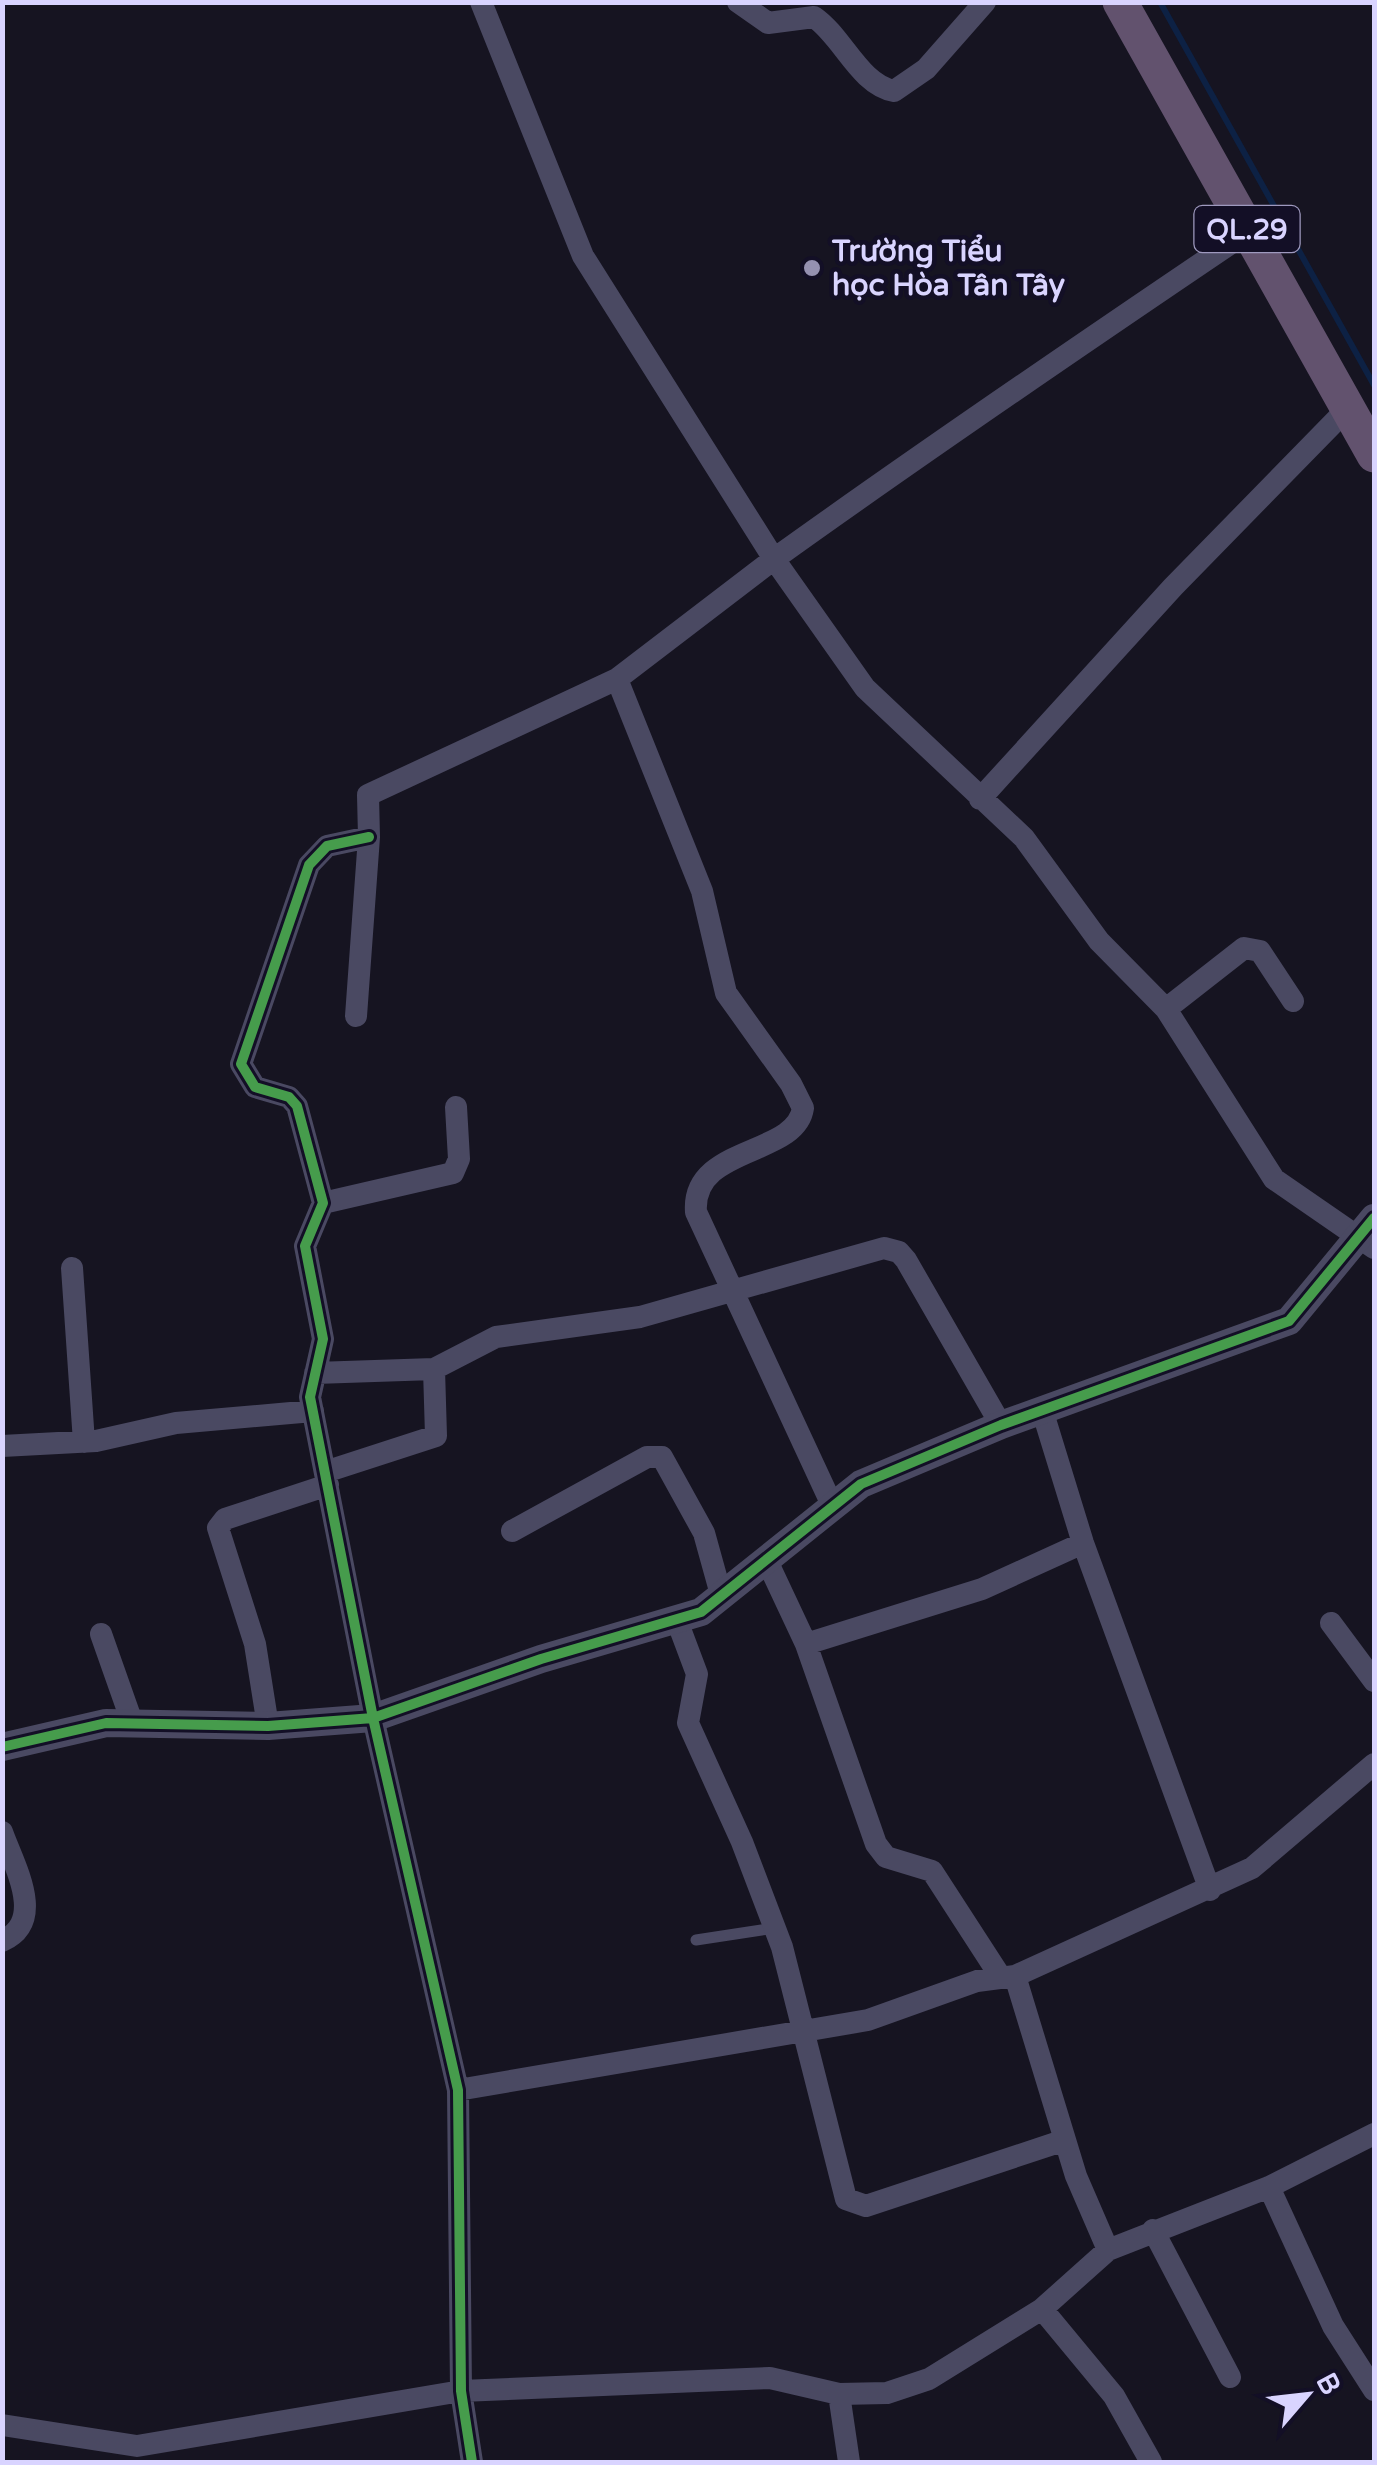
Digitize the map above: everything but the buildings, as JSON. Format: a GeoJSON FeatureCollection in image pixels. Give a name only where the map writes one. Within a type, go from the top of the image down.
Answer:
{"type":"FeatureCollection","features":[{"type":"Feature","properties":{"kind":"highway","name":"QL.29"},"geometry":{"type":"LineString","coordinates":[[1120,2],[1374,455]]}},
{"type":"Feature","properties":{"kind":"street"},"geometry":{"type":"LineString","coordinates":[[2,1748],[106,1723],[268,1726],[374,1718],[702,1612],[861,1484],[1002,1425],[1289,1321],[1369,1235],[1274,1179],[1166,1009],[1099,942],[1024,838],[865,688],[774,559],[583,256],[481,2]]}},
{"type":"Feature","properties":{"kind":"street"},"geometry":{"type":"LineString","coordinates":[[738,2],[768,23],[814,18],[828,26],[879,88],[894,91],[926,69],[986,2]]}},
{"type":"Feature","properties":{"kind":"street"},"geometry":{"type":"LineString","coordinates":[[356,1016],[370,837],[368,795],[617,679],[774,559],[1044,367],[1248,231]]}},
{"type":"Feature","properties":{"kind":"street"},"geometry":{"type":"LineString","coordinates":[[980,799],[1173,586],[1348,408]]}},
{"type":"Feature","properties":{"kind":"street"},"geometry":{"type":"LineString","coordinates":[[617,679],[702,891],[726,992],[791,1084],[802,1108],[794,1126],[706,1176],[698,1186],[696,1212],[728,1289],[834,1507]]}},
{"type":"Feature","properties":{"kind":"street"},"geometry":{"type":"LineString","coordinates":[[370,837],[327,846],[309,865],[242,1052],[249,1082],[288,1096],[298,1106],[323,1203],[305,1246],[323,1339],[310,1397],[374,1718],[458,2090],[460,2391],[472,2462]]}},
{"type":"Feature","properties":{"kind":"street"},"geometry":{"type":"LineString","coordinates":[[1166,1009],[1244,948],[1260,951],[1293,1001]]}},
{"type":"Feature","properties":{"kind":"street"},"geometry":{"type":"LineString","coordinates":[[323,1203],[453,1173],[459,1159],[456,1107]]}},
{"type":"Feature","properties":{"kind":"street"},"geometry":{"type":"LineString","coordinates":[[315,1373],[434,1369],[496,1336],[640,1317],[884,1248],[899,1252],[1002,1425]]}},
{"type":"Feature","properties":{"kind":"street"},"geometry":{"type":"LineString","coordinates":[[72,1268],[84,1442]]}},
{"type":"Feature","properties":{"kind":"street"},"geometry":{"type":"LineString","coordinates":[[268,1726],[255,1644],[218,1528],[225,1519],[436,1436],[434,1369]]}},
{"type":"Feature","properties":{"kind":"street"},"geometry":{"type":"LineString","coordinates":[[2,1446],[84,1442],[176,1423],[313,1411]]}},
{"type":"Feature","properties":{"kind":"street"},"geometry":{"type":"LineString","coordinates":[[1043,1413],[1083,1543],[1210,1890]]}},
{"type":"Feature","properties":{"kind":"street"},"geometry":{"type":"LineString","coordinates":[[512,1530],[647,1457],[662,1457],[704,1533],[722,1598]]}},
{"type":"Feature","properties":{"kind":"street"},"geometry":{"type":"LineString","coordinates":[[806,1644],[982,1589],[1083,1543]]}},
{"type":"Feature","properties":{"kind":"street"},"geometry":{"type":"LineString","coordinates":[[767,1561],[806,1644],[876,1844],[886,1856],[932,1870],[1007,1976],[1108,2250]]}},
{"type":"Feature","properties":{"kind":"street"},"geometry":{"type":"LineString","coordinates":[[676,1618],[697,1674],[688,1724],[742,1842],[774,1928],[842,2190],[852,2204],[866,2206],[1065,2140]]}},
{"type":"Feature","properties":{"kind":"street"},"geometry":{"type":"LineString","coordinates":[[1331,1623],[1374,1681]]}},
{"type":"Feature","properties":{"kind":"street"},"geometry":{"type":"LineString","coordinates":[[101,1634],[132,1722]]}},
{"type":"Feature","properties":{"kind":"street"},"geometry":{"type":"LineString","coordinates":[[458,2090],[868,2020],[958,1986],[1007,1976],[1210,1890],[1268,1858],[1374,1764]]}},
{"type":"Feature","properties":{"kind":"street"},"geometry":{"type":"LineString","coordinates":[[2,1832],[28,1910],[20,1930],[2,1941]]}},
{"type":"Feature","properties":{"kind":"street"},"geometry":{"type":"LineString","coordinates":[[2,2425],[137,2446],[460,2391],[770,2378],[839,2394],[886,2393],[929,2379],[1042,2309],[1108,2250],[1269,2186],[1374,2134]]}},
{"type":"Feature","properties":{"kind":"street"},"geometry":{"type":"LineString","coordinates":[[1269,2186],[1333,2326],[1374,2390]]}},
{"type":"Feature","properties":{"kind":"street"},"geometry":{"type":"LineString","coordinates":[[1153,2230],[1230,2377]]}},
{"type":"Feature","properties":{"kind":"street"},"geometry":{"type":"LineString","coordinates":[[1042,2309],[1114,2396],[1151,2462]]}},
{"type":"Feature","properties":{"kind":"street"},"geometry":{"type":"LineString","coordinates":[[839,2394],[849,2462]]}},
{"type":"Feature","properties":{"kind":"lane"},"geometry":{"type":"LineString","coordinates":[[696,1940],[774,1928]]}},
{"type":"Feature","properties":{"kind":"waterway"},"geometry":{"type":"LineString","coordinates":[[1160,2],[1374,385]]}},
{"type":"Feature","properties":{"kind":"cycle path"},"geometry":{"type":"LineString","coordinates":[[369,837],[327,846],[309,865],[241,1064],[255,1087],[289,1097],[297,1106],[323,1203],[305,1246],[323,1339],[310,1397],[373,1718],[458,2090],[461,2391],[472,2462]]}},
{"type":"Feature","properties":{"kind":"cycle path"},"geometry":{"type":"LineString","coordinates":[[2,1747],[106,1723],[268,1726],[373,1718],[541,1659],[701,1612],[861,1484],[1001,1425],[1289,1321],[1374,1218]]}},
{"type":"Feature","properties":{"kind":"place","name":"Trường Tiểu học Hòa Tân Tây"},"geometry":{"type":"Point","coordinates":[812,268]}}]}
